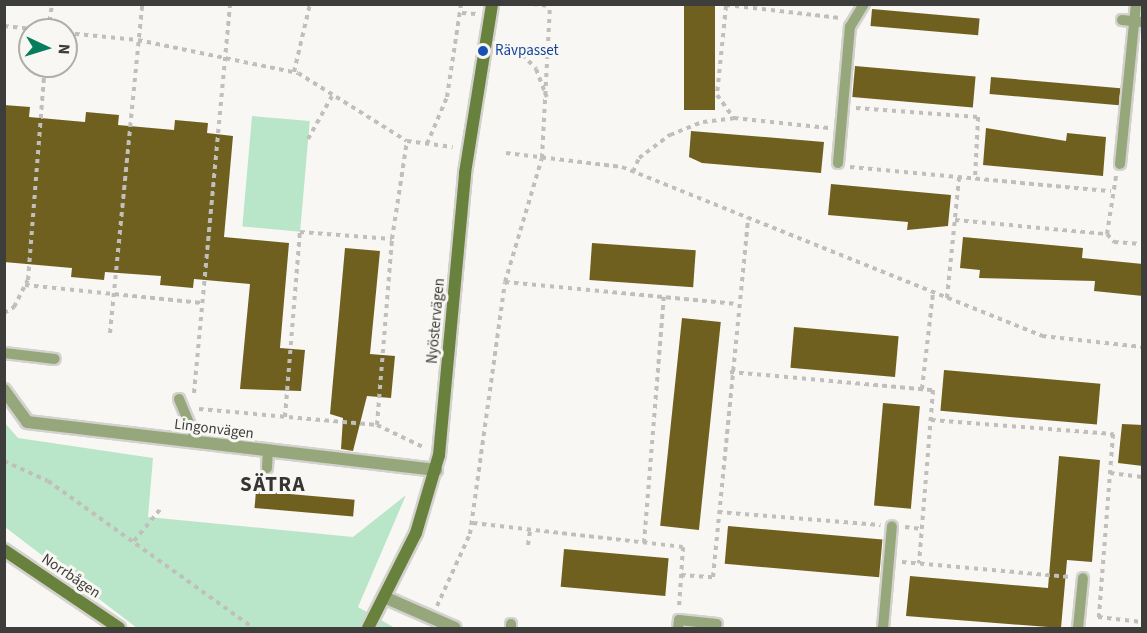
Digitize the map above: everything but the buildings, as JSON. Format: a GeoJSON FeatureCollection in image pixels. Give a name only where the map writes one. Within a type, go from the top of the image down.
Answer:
{"type":"FeatureCollection","features":[{"type":"Feature","properties":{"kind":"street","name":"Nyöstervägen"},"geometry":{"type":"LineString","coordinates":[[368,628],[416,533],[439,455],[465,172],[492,4]]}},
{"type":"Feature","properties":{"kind":"street","name":"Lingonvägen"},"geometry":{"type":"LineString","coordinates":[[4,390],[27,422],[436,470]]}},
{"type":"Feature","properties":{"kind":"street","name":"Norrbågen"},"geometry":{"type":"LineString","coordinates":[[4,550],[119,628]]}},
{"type":"Feature","properties":{"kind":"street"},"geometry":{"type":"LineString","coordinates":[[384,597],[455,628]]}},
{"type":"Feature","properties":{"kind":"lane"},"geometry":{"type":"LineString","coordinates":[[838,163],[855,19],[864,4]]}},
{"type":"Feature","properties":{"kind":"lane"},"geometry":{"type":"LineString","coordinates":[[1120,164],[1138,22],[1136,4]]}},
{"type":"Feature","properties":{"kind":"lane"},"geometry":{"type":"LineString","coordinates":[[1122,20],[1138,22]]}},
{"type":"Feature","properties":{"kind":"lane"},"geometry":{"type":"LineString","coordinates":[[4,353],[55,359]]}},
{"type":"Feature","properties":{"kind":"lane"},"geometry":{"type":"LineString","coordinates":[[179,399],[197,442]]}},
{"type":"Feature","properties":{"kind":"lane"},"geometry":{"type":"LineString","coordinates":[[267,468],[268,450]]}},
{"type":"Feature","properties":{"kind":"lane"},"geometry":{"type":"LineString","coordinates":[[883,628],[892,526]]}},
{"type":"Feature","properties":{"kind":"lane"},"geometry":{"type":"LineString","coordinates":[[1078,628],[1083,578]]}},
{"type":"Feature","properties":{"kind":"lane"},"geometry":{"type":"LineString","coordinates":[[679,624],[717,624]]}},
{"type":"Feature","properties":{"kind":"path"},"geometry":{"type":"LineString","coordinates":[[110,333],[142,4]]}},
{"type":"Feature","properties":{"kind":"path"},"geometry":{"type":"LineString","coordinates":[[193,397],[230,4]]}},
{"type":"Feature","properties":{"kind":"path"},"geometry":{"type":"LineString","coordinates":[[294,72],[310,4]]}},
{"type":"Feature","properties":{"kind":"path"},"geometry":{"type":"LineString","coordinates":[[427,144],[447,98],[462,13],[461,4]]}},
{"type":"Feature","properties":{"kind":"path"},"geometry":{"type":"LineString","coordinates":[[432,618],[472,523],[505,282],[542,158],[548,100],[550,5],[533,4]]}},
{"type":"Feature","properties":{"kind":"path"},"geometry":{"type":"LineString","coordinates":[[734,118],[717,95],[726,5],[855,19]]}},
{"type":"Feature","properties":{"kind":"path"},"geometry":{"type":"LineString","coordinates":[[462,13],[477,14]]}},
{"type":"Feature","properties":{"kind":"path"},"geometry":{"type":"LineString","coordinates":[[78,34],[138,40],[225,56],[294,72],[407,141],[453,147]]}},
{"type":"Feature","properties":{"kind":"path"},"geometry":{"type":"LineString","coordinates":[[516,48],[536,69],[548,100]]}},
{"type":"Feature","properties":{"kind":"path"},"geometry":{"type":"LineString","coordinates":[[4,313],[14,307],[25,285],[44,78]]}},
{"type":"Feature","properties":{"kind":"path"},"geometry":{"type":"LineString","coordinates":[[308,139],[332,96]]}},
{"type":"Feature","properties":{"kind":"path"},"geometry":{"type":"LineString","coordinates":[[843,107],[978,117],[975,178]]}},
{"type":"Feature","properties":{"kind":"path"},"geometry":{"type":"LineString","coordinates":[[633,172],[639,158],[670,135],[703,122],[734,118],[841,130]]}},
{"type":"Feature","properties":{"kind":"path"},"geometry":{"type":"LineString","coordinates":[[377,425],[392,238],[407,141]]}},
{"type":"Feature","properties":{"kind":"path"},"geometry":{"type":"LineString","coordinates":[[506,153],[633,172],[1042,336],[1143,348]]}},
{"type":"Feature","properties":{"kind":"path"},"geometry":{"type":"LineString","coordinates":[[838,163],[1111,191]]}},
{"type":"Feature","properties":{"kind":"path"},"geometry":{"type":"LineString","coordinates":[[1107,234],[1111,191],[1120,164]]}},
{"type":"Feature","properties":{"kind":"path"},"geometry":{"type":"LineString","coordinates":[[947,298],[959,177]]}},
{"type":"Feature","properties":{"kind":"path"},"geometry":{"type":"LineString","coordinates":[[681,575],[713,577],[730,372],[748,218]]}},
{"type":"Feature","properties":{"kind":"path"},"geometry":{"type":"LineString","coordinates":[[955,220],[1107,234],[1114,242],[1143,244]]}},
{"type":"Feature","properties":{"kind":"path"},"geometry":{"type":"LineString","coordinates":[[285,417],[300,232],[392,238]]}},
{"type":"Feature","properties":{"kind":"path"},"geometry":{"type":"LineString","coordinates":[[505,282],[737,304]]}},
{"type":"Feature","properties":{"kind":"path"},"geometry":{"type":"LineString","coordinates":[[25,285],[202,303]]}},
{"type":"Feature","properties":{"kind":"path"},"geometry":{"type":"LineString","coordinates":[[922,389],[933,292]]}},
{"type":"Feature","properties":{"kind":"path"},"geometry":{"type":"LineString","coordinates":[[644,543],[664,297]]}},
{"type":"Feature","properties":{"kind":"path"},"geometry":{"type":"LineString","coordinates":[[730,372],[933,390],[920,563]]}},
{"type":"Feature","properties":{"kind":"path"},"geometry":{"type":"LineString","coordinates":[[190,427],[192,409],[377,425],[439,455]]}},
{"type":"Feature","properties":{"kind":"path"},"geometry":{"type":"LineString","coordinates":[[931,420],[1113,434],[1099,617]]}},
{"type":"Feature","properties":{"kind":"path"},"geometry":{"type":"LineString","coordinates":[[4,461],[48,481],[253,628]]}},
{"type":"Feature","properties":{"kind":"path"},"geometry":{"type":"LineString","coordinates":[[1110,473],[1143,477]]}},
{"type":"Feature","properties":{"kind":"path"},"geometry":{"type":"LineString","coordinates":[[134,541],[162,507]]}},
{"type":"Feature","properties":{"kind":"path"},"geometry":{"type":"LineString","coordinates":[[718,512],[922,529]]}},
{"type":"Feature","properties":{"kind":"path"},"geometry":{"type":"LineString","coordinates":[[472,523],[683,547],[679,624]]}},
{"type":"Feature","properties":{"kind":"path"},"geometry":{"type":"LineString","coordinates":[[528,545],[530,530]]}},
{"type":"Feature","properties":{"kind":"path"},"geometry":{"type":"LineString","coordinates":[[889,561],[1102,580]]}},
{"type":"Feature","properties":{"kind":"path"},"geometry":{"type":"LineString","coordinates":[[1079,615],[1143,622]]}},
{"type":"Feature","properties":{"kind":"green space"},"geometry":{"type":"Polygon","coordinates":[[[252,116],[310,121],[300,232],[242,227],[252,116]]]}},
{"type":"Feature","properties":{"kind":"green space"},"geometry":{"type":"Polygon","coordinates":[[[4,422],[18,438],[153,458],[148,517],[353,537],[406,495],[358,607],[395,628],[137,628],[5,527],[4,422]]]}},
{"type":"Feature","properties":{"kind":"place","name":"Rävpasset"},"geometry":{"type":"Point","coordinates":[483,51]}},
{"type":"Feature","properties":{"kind":"district","name":"SÄTRA"},"geometry":{"type":"Point","coordinates":[273,484]}}]}
